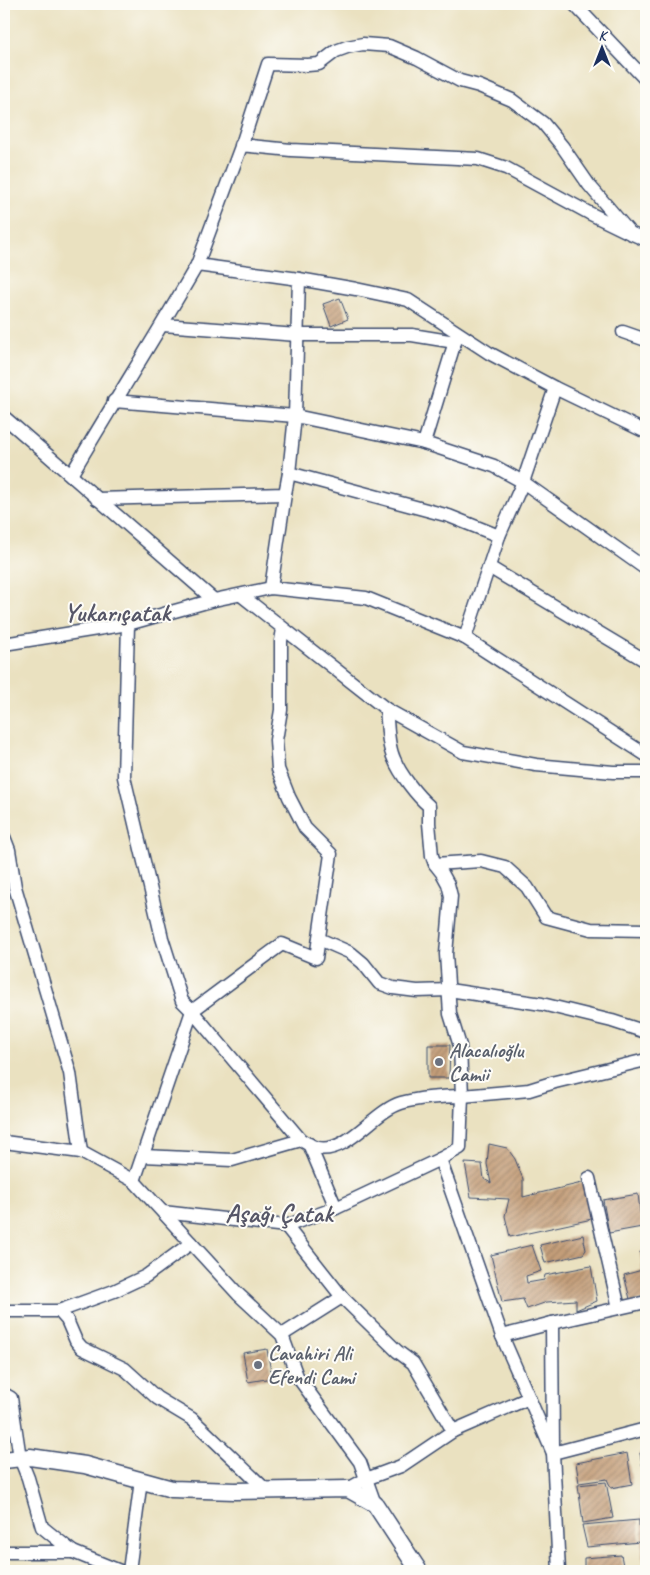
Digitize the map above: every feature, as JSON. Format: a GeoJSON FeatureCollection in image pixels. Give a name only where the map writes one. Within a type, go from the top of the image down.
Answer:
{"type":"FeatureCollection","features":[{"type":"Feature","properties":{"kind":"street"},"geometry":{"type":"LineString","coordinates":[[574,4],[646,80]]}},
{"type":"Feature","properties":{"kind":"street"},"geometry":{"type":"LineString","coordinates":[[71,475],[114,402],[163,325],[197,265],[241,145],[268,64],[319,64],[336,51],[347,46],[363,44],[389,46],[417,58],[460,81],[479,86],[512,100],[543,123],[562,146],[589,185],[630,232]]}},
{"type":"Feature","properties":{"kind":"street"},"geometry":{"type":"LineString","coordinates":[[241,145],[300,150],[478,159],[506,168],[589,213],[646,240]]}},
{"type":"Feature","properties":{"kind":"street"},"geometry":{"type":"LineString","coordinates":[[197,265],[299,279],[408,300],[456,338],[646,432]]}},
{"type":"Feature","properties":{"kind":"street"},"geometry":{"type":"LineString","coordinates":[[271,588],[289,473],[294,416],[299,279]]}},
{"type":"Feature","properties":{"kind":"street"},"geometry":{"type":"LineString","coordinates":[[163,325],[297,335],[412,335],[456,338]]}},
{"type":"Feature","properties":{"kind":"street"},"geometry":{"type":"LineString","coordinates":[[623,332],[646,340]]}},
{"type":"Feature","properties":{"kind":"street"},"geometry":{"type":"LineString","coordinates":[[424,443],[456,338]]}},
{"type":"Feature","properties":{"kind":"street"},"geometry":{"type":"LineString","coordinates":[[465,638],[499,536],[523,482],[555,388]]}},
{"type":"Feature","properties":{"kind":"street"},"geometry":{"type":"LineString","coordinates":[[114,402],[294,416],[424,443],[494,466],[523,482],[646,570]]}},
{"type":"Feature","properties":{"kind":"street"},"geometry":{"type":"LineString","coordinates":[[4,417],[214,600]]}},
{"type":"Feature","properties":{"kind":"street"},"geometry":{"type":"LineString","coordinates":[[289,473],[449,516],[499,536]]}},
{"type":"Feature","properties":{"kind":"street"},"geometry":{"type":"LineString","coordinates":[[97,499],[285,494]]}},
{"type":"Feature","properties":{"kind":"street"},"geometry":{"type":"LineString","coordinates":[[489,567],[646,661]]}},
{"type":"Feature","properties":{"kind":"street"},"geometry":{"type":"LineString","coordinates":[[4,644],[128,624],[214,600],[271,588],[366,598],[465,638],[646,755]]}},
{"type":"Feature","properties":{"kind":"street"},"geometry":{"type":"LineString","coordinates":[[241,595],[386,709],[462,752],[536,764],[613,772],[646,772]]}},
{"type":"Feature","properties":{"kind":"street"},"geometry":{"type":"LineString","coordinates":[[128,624],[124,778],[162,938],[182,1001],[305,1142],[336,1208]]}},
{"type":"Feature","properties":{"kind":"street"},"geometry":{"type":"LineString","coordinates":[[134,1180],[192,1011],[282,944],[316,958],[331,854],[305,828],[289,797],[278,769],[276,740],[282,710],[281,641],[283,629]]}},
{"type":"Feature","properties":{"kind":"street"},"geometry":{"type":"LineString","coordinates":[[163,1212],[286,1226],[336,1208],[460,1148],[462,1096],[460,1046],[450,1014],[446,954],[451,896],[448,884],[434,864],[432,856],[429,806],[412,786],[394,759],[386,709]]}},
{"type":"Feature","properties":{"kind":"street"},"geometry":{"type":"LineString","coordinates":[[4,837],[9,850],[9,889],[70,1073],[81,1152]]}},
{"type":"Feature","properties":{"kind":"street"},"geometry":{"type":"LineString","coordinates":[[434,864],[481,861],[505,867],[527,886],[546,917],[591,929],[646,930]]}},
{"type":"Feature","properties":{"kind":"street"},"geometry":{"type":"LineString","coordinates":[[319,938],[351,953],[380,983],[393,988],[417,991],[449,990],[542,1004],[612,1021],[646,1032]]}},
{"type":"Feature","properties":{"kind":"street"},"geometry":{"type":"LineString","coordinates":[[143,1156],[232,1160],[305,1142],[319,1149],[336,1147],[351,1138],[382,1113],[400,1103],[444,1096],[529,1090],[646,1060]]}},
{"type":"Feature","properties":{"kind":"street"},"geometry":{"type":"LineString","coordinates":[[4,1142],[81,1152],[134,1180],[238,1294],[282,1335],[297,1376],[360,1462],[375,1504],[419,1571]]}},
{"type":"Feature","properties":{"kind":"street"},"geometry":{"type":"LineString","coordinates":[[440,1159],[502,1336],[553,1453]]}},
{"type":"Feature","properties":{"kind":"street"},"geometry":{"type":"LineString","coordinates":[[589,1178],[619,1308]]}},
{"type":"Feature","properties":{"kind":"street"},"geometry":{"type":"LineString","coordinates":[[286,1226],[342,1297],[397,1351],[413,1363],[453,1431]]}},
{"type":"Feature","properties":{"kind":"street"},"geometry":{"type":"LineString","coordinates":[[4,1311],[59,1311],[114,1291],[146,1276],[191,1243]]}},
{"type":"Feature","properties":{"kind":"street"},"geometry":{"type":"LineString","coordinates":[[282,1335],[342,1297]]}},
{"type":"Feature","properties":{"kind":"street"},"geometry":{"type":"LineString","coordinates":[[502,1336],[646,1302]]}},
{"type":"Feature","properties":{"kind":"street"},"geometry":{"type":"LineString","coordinates":[[59,1311],[67,1320],[76,1341],[82,1348],[125,1369],[158,1398],[192,1418],[266,1490]]}},
{"type":"Feature","properties":{"kind":"street"},"geometry":{"type":"LineString","coordinates":[[552,1323],[553,1453],[559,1571]]}},
{"type":"Feature","properties":{"kind":"street"},"geometry":{"type":"LineString","coordinates":[[4,1394],[11,1398],[12,1460],[28,1478],[42,1527],[73,1552],[120,1571]]}},
{"type":"Feature","properties":{"kind":"street"},"geometry":{"type":"LineString","coordinates":[[12,1460],[30,1457],[85,1465],[172,1489],[235,1491],[348,1489],[366,1479],[401,1466],[453,1431],[529,1398]]}},
{"type":"Feature","properties":{"kind":"street"},"geometry":{"type":"LineString","coordinates":[[553,1453],[646,1429]]}},
{"type":"Feature","properties":{"kind":"street"},"geometry":{"type":"LineString","coordinates":[[129,1571],[141,1480]]}},
{"type":"Feature","properties":{"kind":"street"},"geometry":{"type":"LineString","coordinates":[[348,1489],[375,1504]]}},
{"type":"Feature","properties":{"kind":"street"},"geometry":{"type":"LineString","coordinates":[[4,1552],[73,1552]]}},
{"type":"Feature","properties":{"kind":"building"},"geometry":{"type":"Polygon","coordinates":[[[340,298],[348,319],[331,326],[323,304],[340,298]]]}},
{"type":"Feature","properties":{"kind":"building","name":"Alacalıoğlu Camii"},"geometry":{"type":"Polygon","coordinates":[[[428,1045],[450,1045],[449,1078],[428,1078],[428,1045]]]}},
{"type":"Feature","properties":{"kind":"building"},"geometry":{"type":"Polygon","coordinates":[[[489,1144],[507,1148],[515,1159],[523,1179],[523,1197],[586,1182],[592,1219],[510,1237],[505,1216],[509,1199],[471,1197],[465,1163],[482,1164],[484,1179],[491,1183],[487,1164],[489,1144]]]}},
{"type":"Feature","properties":{"kind":"building"},"geometry":{"type":"Polygon","coordinates":[[[638,1194],[642,1227],[609,1233],[603,1200],[638,1194]]]}},
{"type":"Feature","properties":{"kind":"building"},"geometry":{"type":"Polygon","coordinates":[[[583,1235],[586,1250],[583,1254],[545,1263],[540,1245],[583,1235]]]}},
{"type":"Feature","properties":{"kind":"building"},"geometry":{"type":"Polygon","coordinates":[[[532,1245],[541,1271],[526,1276],[527,1283],[544,1280],[545,1275],[591,1266],[597,1301],[576,1310],[576,1300],[547,1302],[527,1309],[523,1299],[502,1302],[491,1255],[532,1245]]]}},
{"type":"Feature","properties":{"kind":"building"},"geometry":{"type":"Polygon","coordinates":[[[646,1251],[646,1299],[631,1303],[624,1275],[642,1270],[640,1252],[646,1251]]]}},
{"type":"Feature","properties":{"kind":"building","name":"Cavahiri Ali Efendi Cami"},"geometry":{"type":"Polygon","coordinates":[[[267,1349],[272,1378],[248,1382],[243,1353],[267,1349]]]}},
{"type":"Feature","properties":{"kind":"building"},"geometry":{"type":"Polygon","coordinates":[[[646,1452],[646,1479],[645,1480],[640,1453],[646,1452]]]}},
{"type":"Feature","properties":{"kind":"building"},"geometry":{"type":"Polygon","coordinates":[[[627,1453],[632,1484],[611,1488],[607,1479],[579,1483],[576,1463],[627,1453]]]}},
{"type":"Feature","properties":{"kind":"building"},"geometry":{"type":"Polygon","coordinates":[[[606,1482],[613,1518],[583,1523],[578,1485],[606,1482]]]}},
{"type":"Feature","properties":{"kind":"building"},"geometry":{"type":"Polygon","coordinates":[[[646,1510],[646,1568],[642,1557],[642,1511],[646,1510]]]}},
{"type":"Feature","properties":{"kind":"building"},"geometry":{"type":"Polygon","coordinates":[[[639,1520],[640,1542],[587,1547],[582,1525],[639,1520]]]}},
{"type":"Feature","properties":{"kind":"building"},"geometry":{"type":"Polygon","coordinates":[[[621,1555],[624,1571],[584,1571],[584,1558],[621,1555]]]}},
{"type":"Feature","properties":{"kind":"place","name":"Alacalıoğlu Camii"},"geometry":{"type":"Point","coordinates":[439,1062]}},
{"type":"Feature","properties":{"kind":"place","name":"Cavahiri Ali Efendi Cami"},"geometry":{"type":"Point","coordinates":[258,1365]}},
{"type":"Feature","properties":{"kind":"district","name":"Yukarıçatak"},"geometry":{"type":"Point","coordinates":[117,612]}},
{"type":"Feature","properties":{"kind":"district","name":"Aşağı Çatak"},"geometry":{"type":"Point","coordinates":[279,1213]}}]}
